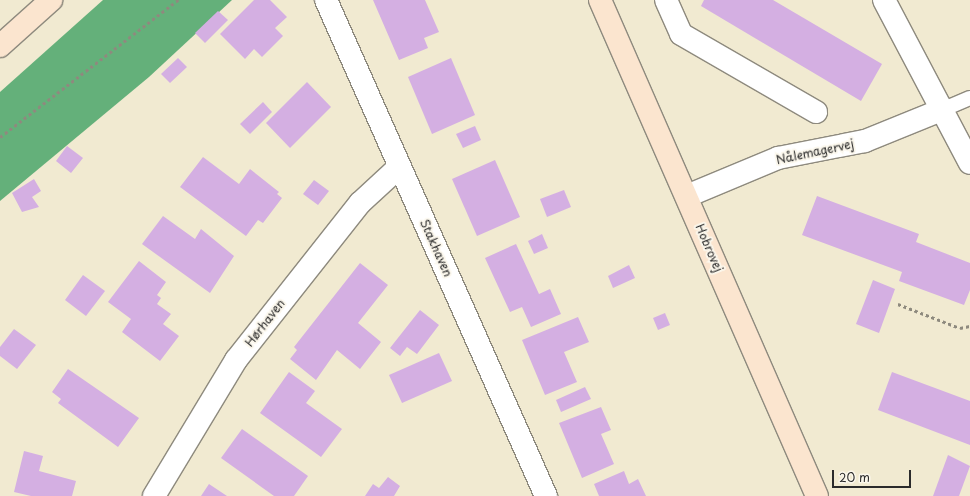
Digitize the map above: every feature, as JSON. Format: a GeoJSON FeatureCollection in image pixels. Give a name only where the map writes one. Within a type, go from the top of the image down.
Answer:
{"type":"FeatureCollection","features":[{"type":"Feature","properties":{"kind":"main road"},"geometry":{"type":"LineString","coordinates":[[0,46],[51,0]]}},
{"type":"Feature","properties":{"kind":"main road","name":"Hobrovej"},"geometry":{"type":"LineString","coordinates":[[600,0],[817,496]]}},
{"type":"Feature","properties":{"kind":"street","name":"Stakhaven"},"geometry":{"type":"LineString","coordinates":[[326,0],[546,496]]}},
{"type":"Feature","properties":{"kind":"street"},"geometry":{"type":"LineString","coordinates":[[666,0],[680,34],[816,112]]}},
{"type":"Feature","properties":{"kind":"street"},"geometry":{"type":"LineString","coordinates":[[884,0],[944,109],[970,163]]}},
{"type":"Feature","properties":{"kind":"street","name":"Nålemagervej"},"geometry":{"type":"LineString","coordinates":[[687,196],[778,158],[865,141],[944,109]]}},
{"type":"Feature","properties":{"kind":"street","name":"Hørhaven"},"geometry":{"type":"LineString","coordinates":[[154,496],[236,360],[360,203],[399,167]]}},
{"type":"Feature","properties":{"kind":"lane","name":"Nålemagervej"},"geometry":{"type":"LineString","coordinates":[[944,109],[970,98]]}},
{"type":"Feature","properties":{"kind":"path"},"geometry":{"type":"LineString","coordinates":[[0,137],[178,0]]}},
{"type":"Feature","properties":{"kind":"path"},"geometry":{"type":"LineString","coordinates":[[898,304],[960,328],[970,326]]}},
{"type":"Feature","properties":{"kind":"green space"},"geometry":{"type":"Polygon","coordinates":[[[103,0],[232,0],[149,77],[0,201],[0,92],[103,0]]]}},
{"type":"Feature","properties":{"kind":"building"},"geometry":{"type":"Polygon","coordinates":[[[254,0],[270,0],[287,17],[275,28],[283,36],[262,57],[254,49],[245,59],[220,34],[254,0]]]}},
{"type":"Feature","properties":{"kind":"building"},"geometry":{"type":"Polygon","coordinates":[[[373,0],[425,0],[439,32],[424,38],[428,48],[399,60],[373,0]]]}},
{"type":"Feature","properties":{"kind":"building"},"geometry":{"type":"Polygon","coordinates":[[[704,0],[773,0],[882,64],[861,101],[701,6],[704,0]]]}},
{"type":"Feature","properties":{"kind":"building"},"geometry":{"type":"Polygon","coordinates":[[[218,11],[228,20],[205,43],[195,33],[218,11]]]}},
{"type":"Feature","properties":{"kind":"building"},"geometry":{"type":"Polygon","coordinates":[[[178,58],[187,67],[170,83],[161,74],[178,58]]]}},
{"type":"Feature","properties":{"kind":"building"},"geometry":{"type":"Polygon","coordinates":[[[451,58],[475,115],[432,134],[408,77],[451,58]]]}},
{"type":"Feature","properties":{"kind":"building"},"geometry":{"type":"Polygon","coordinates":[[[307,82],[331,107],[290,148],[266,123],[307,82]]]}},
{"type":"Feature","properties":{"kind":"building"},"geometry":{"type":"Polygon","coordinates":[[[263,102],[272,112],[250,134],[240,124],[263,102]]]}},
{"type":"Feature","properties":{"kind":"building"},"geometry":{"type":"Polygon","coordinates":[[[475,126],[481,140],[463,148],[456,134],[475,126]]]}},
{"type":"Feature","properties":{"kind":"building"},"geometry":{"type":"Polygon","coordinates":[[[67,146],[83,158],[71,173],[56,161],[67,146]]]}},
{"type":"Feature","properties":{"kind":"building"},"geometry":{"type":"Polygon","coordinates":[[[203,157],[239,184],[250,169],[279,192],[277,194],[282,198],[263,223],[258,220],[246,236],[180,187],[203,157]]]}},
{"type":"Feature","properties":{"kind":"building"},"geometry":{"type":"Polygon","coordinates":[[[495,160],[520,217],[477,236],[452,179],[495,160]]]}},
{"type":"Feature","properties":{"kind":"building"},"geometry":{"type":"Polygon","coordinates":[[[34,179],[41,191],[32,197],[39,207],[22,212],[12,193],[34,179]]]}},
{"type":"Feature","properties":{"kind":"building"},"geometry":{"type":"Polygon","coordinates":[[[314,180],[329,191],[318,205],[303,194],[314,180]]]}},
{"type":"Feature","properties":{"kind":"building"},"geometry":{"type":"Polygon","coordinates":[[[564,190],[571,207],[547,217],[540,199],[564,190]]]}},
{"type":"Feature","properties":{"kind":"building"},"geometry":{"type":"Polygon","coordinates":[[[817,196],[919,234],[916,242],[970,263],[970,290],[964,305],[899,281],[902,272],[802,235],[817,196]]]}},
{"type":"Feature","properties":{"kind":"building"},"geometry":{"type":"Polygon","coordinates":[[[163,216],[195,239],[201,229],[234,256],[210,293],[142,244],[163,216]]]}},
{"type":"Feature","properties":{"kind":"building"},"geometry":{"type":"Polygon","coordinates":[[[542,234],[548,248],[534,254],[528,241],[542,234]]]}},
{"type":"Feature","properties":{"kind":"building"},"geometry":{"type":"Polygon","coordinates":[[[516,244],[539,294],[550,289],[561,314],[531,327],[522,307],[510,312],[485,258],[516,244]]]}},
{"type":"Feature","properties":{"kind":"building"},"geometry":{"type":"Polygon","coordinates":[[[139,261],[166,282],[157,295],[161,298],[157,304],[171,314],[163,324],[179,336],[160,361],[122,332],[131,319],[108,302],[139,261]]]}},
{"type":"Feature","properties":{"kind":"building"},"geometry":{"type":"Polygon","coordinates":[[[360,263],[388,285],[358,323],[381,342],[360,369],[337,350],[316,380],[290,359],[297,350],[294,347],[360,263]]]}},
{"type":"Feature","properties":{"kind":"building"},"geometry":{"type":"Polygon","coordinates":[[[629,265],[635,278],[613,288],[608,276],[629,265]]]}},
{"type":"Feature","properties":{"kind":"building"},"geometry":{"type":"Polygon","coordinates":[[[83,275],[105,291],[86,316],[65,300],[83,275]]]}},
{"type":"Feature","properties":{"kind":"building"},"geometry":{"type":"Polygon","coordinates":[[[873,280],[895,289],[879,333],[856,324],[873,280]]]}},
{"type":"Feature","properties":{"kind":"building"},"geometry":{"type":"Polygon","coordinates":[[[420,310],[439,325],[417,354],[407,347],[400,356],[390,348],[420,310]]]}},
{"type":"Feature","properties":{"kind":"building"},"geometry":{"type":"Polygon","coordinates":[[[665,313],[670,325],[658,330],[653,318],[665,313]]]}},
{"type":"Feature","properties":{"kind":"building"},"geometry":{"type":"Polygon","coordinates":[[[578,317],[589,342],[564,352],[577,382],[545,395],[522,340],[578,317]]]}},
{"type":"Feature","properties":{"kind":"building"},"geometry":{"type":"Polygon","coordinates":[[[14,329],[36,345],[17,369],[0,356],[0,347],[14,329]]]}},
{"type":"Feature","properties":{"kind":"building"},"geometry":{"type":"Polygon","coordinates":[[[439,353],[452,381],[402,403],[389,375],[439,353]]]}},
{"type":"Feature","properties":{"kind":"building"},"geometry":{"type":"Polygon","coordinates":[[[68,369],[139,418],[118,447],[58,403],[61,399],[52,392],[68,369]]]}},
{"type":"Feature","properties":{"kind":"building"},"geometry":{"type":"Polygon","coordinates":[[[289,372],[315,391],[306,403],[342,429],[321,457],[260,413],[289,372]]]}},
{"type":"Feature","properties":{"kind":"building"},"geometry":{"type":"Polygon","coordinates":[[[892,372],[970,401],[970,445],[878,410],[892,372]]]}},
{"type":"Feature","properties":{"kind":"building"},"geometry":{"type":"Polygon","coordinates":[[[585,387],[591,399],[561,412],[556,400],[585,387]]]}},
{"type":"Feature","properties":{"kind":"building"},"geometry":{"type":"Polygon","coordinates":[[[601,407],[611,430],[601,434],[614,464],[582,478],[559,423],[601,407]]]}},
{"type":"Feature","properties":{"kind":"building"},"geometry":{"type":"Polygon","coordinates":[[[242,429],[308,476],[294,496],[274,496],[221,458],[242,429]]]}},
{"type":"Feature","properties":{"kind":"building"},"geometry":{"type":"Polygon","coordinates":[[[24,451],[43,456],[39,471],[76,481],[72,496],[31,496],[14,492],[24,451]]]}},
{"type":"Feature","properties":{"kind":"building"},"geometry":{"type":"Polygon","coordinates":[[[948,455],[970,466],[959,496],[933,496],[948,455]]]}},
{"type":"Feature","properties":{"kind":"building"},"geometry":{"type":"Polygon","coordinates":[[[624,471],[629,484],[638,479],[646,496],[599,496],[594,484],[624,471]]]}},
{"type":"Feature","properties":{"kind":"building"},"geometry":{"type":"Polygon","coordinates":[[[388,477],[400,486],[394,496],[365,496],[373,484],[379,488],[388,477]]]}},
{"type":"Feature","properties":{"kind":"building"},"geometry":{"type":"Polygon","coordinates":[[[209,484],[227,496],[201,496],[209,484]]]}}]}
